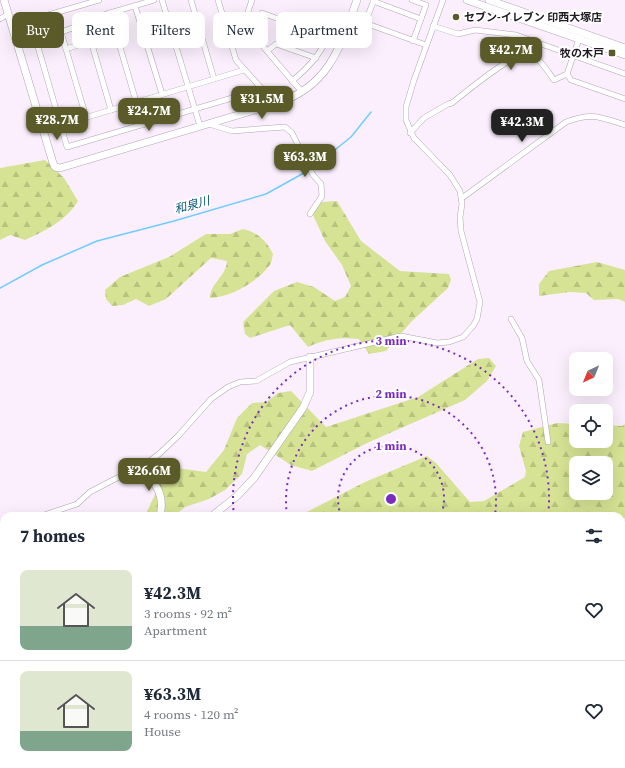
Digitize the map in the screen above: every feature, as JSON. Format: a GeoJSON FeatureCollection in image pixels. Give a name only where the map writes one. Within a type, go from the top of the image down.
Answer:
{"type":"FeatureCollection","features":[{"type":"Feature","properties":{"kind":"street"},"geometry":{"type":"LineString","coordinates":[[4,0],[12,26]]}},
{"type":"Feature","properties":{"kind":"street"},"geometry":{"type":"LineString","coordinates":[[58,12],[99,0]]}},
{"type":"Feature","properties":{"kind":"street"},"geometry":{"type":"LineString","coordinates":[[114,12],[154,0]]}},
{"type":"Feature","properties":{"kind":"street"},"geometry":{"type":"LineString","coordinates":[[162,0],[200,126]]}},
{"type":"Feature","properties":{"kind":"street"},"geometry":{"type":"LineString","coordinates":[[191,0],[214,79]]}},
{"type":"Feature","properties":{"kind":"street"},"geometry":{"type":"LineString","coordinates":[[218,0],[222,12]]}},
{"type":"Feature","properties":{"kind":"street"},"geometry":{"type":"LineString","coordinates":[[248,12],[252,0]]}},
{"type":"Feature","properties":{"kind":"street"},"geometry":{"type":"LineString","coordinates":[[353,12],[357,0]]}},
{"type":"Feature","properties":{"kind":"street"},"geometry":{"type":"LineString","coordinates":[[412,0],[426,5],[413,41]]}},
{"type":"Feature","properties":{"kind":"street"},"geometry":{"type":"LineString","coordinates":[[53,512],[77,504],[90,492],[140,468],[168,445],[211,399],[228,387],[240,382],[256,381],[290,362],[310,357],[402,336],[437,343],[456,340],[468,332],[477,319],[480,302],[461,231],[460,217],[462,198],[457,183],[427,153],[410,133],[406,120],[406,107],[426,45],[443,0]]}},
{"type":"Feature","properties":{"kind":"street"},"geometry":{"type":"LineString","coordinates":[[467,0],[625,55]]}},
{"type":"Feature","properties":{"kind":"street"},"geometry":{"type":"LineString","coordinates":[[489,0],[625,48]]}},
{"type":"Feature","properties":{"kind":"street"},"geometry":{"type":"LineString","coordinates":[[421,19],[374,1],[365,23],[426,45]]}},
{"type":"Feature","properties":{"kind":"street"},"geometry":{"type":"LineString","coordinates":[[135,6],[162,94]]}},
{"type":"Feature","properties":{"kind":"street"},"geometry":{"type":"LineString","coordinates":[[276,18],[262,13],[254,36],[302,92]]}},
{"type":"Feature","properties":{"kind":"street"},"geometry":{"type":"LineString","coordinates":[[0,19],[8,14]]}},
{"type":"Feature","properties":{"kind":"street"},"geometry":{"type":"LineString","coordinates":[[433,26],[458,34],[475,30],[516,35],[625,74]]}},
{"type":"Feature","properties":{"kind":"street"},"geometry":{"type":"LineString","coordinates":[[579,39],[567,74],[571,80],[625,99]]}},
{"type":"Feature","properties":{"kind":"street"},"geometry":{"type":"LineString","coordinates":[[64,42],[86,117]]}},
{"type":"Feature","properties":{"kind":"street"},"geometry":{"type":"LineString","coordinates":[[267,51],[276,44],[316,58]]}},
{"type":"Feature","properties":{"kind":"street"},"geometry":{"type":"LineString","coordinates":[[66,49],[72,47]]}},
{"type":"Feature","properties":{"kind":"street"},"geometry":{"type":"LineString","coordinates":[[19,48],[53,163],[57,168],[278,103],[302,92],[322,75],[333,60],[339,48]]}},
{"type":"Feature","properties":{"kind":"street"},"geometry":{"type":"LineString","coordinates":[[38,48],[67,147],[262,89],[236,60],[232,48]]}},
{"type":"Feature","properties":{"kind":"street"},"geometry":{"type":"LineString","coordinates":[[93,48],[111,110]]}},
{"type":"Feature","properties":{"kind":"street"},"geometry":{"type":"LineString","coordinates":[[121,48],[144,125]]}},
{"type":"Feature","properties":{"kind":"street"},"geometry":{"type":"LineString","coordinates":[[292,81],[308,68],[322,48]]}},
{"type":"Feature","properties":{"kind":"street"},"geometry":{"type":"LineString","coordinates":[[410,133],[424,118],[452,103],[484,77],[518,55],[526,54],[532,56],[546,69],[554,80],[567,74]]}},
{"type":"Feature","properties":{"kind":"street"},"geometry":{"type":"LineString","coordinates":[[61,125],[244,70]]}},
{"type":"Feature","properties":{"kind":"street"},"geometry":{"type":"LineString","coordinates":[[462,198],[566,122],[576,118],[595,115],[625,125]]}},
{"type":"Feature","properties":{"kind":"street"},"geometry":{"type":"LineString","coordinates":[[209,124],[232,131],[285,127],[292,133],[313,175],[321,184],[322,196],[310,214]]}},
{"type":"Feature","properties":{"kind":"street"},"geometry":{"type":"LineString","coordinates":[[511,319],[522,338],[527,361],[539,380],[548,442]]}},
{"type":"Feature","properties":{"kind":"street"},"geometry":{"type":"LineString","coordinates":[[217,512],[254,478],[304,408],[310,392],[310,357]]}},
{"type":"Feature","properties":{"kind":"street"},"geometry":{"type":"LineString","coordinates":[[140,468],[155,483],[161,495],[160,512]]}},
{"type":"Feature","properties":{"kind":"green space"},"geometry":{"type":"Polygon","coordinates":[[[45,160],[64,178],[78,201],[61,220],[40,233],[25,240],[10,235],[0,240],[0,168],[45,160]]]}},
{"type":"Feature","properties":{"kind":"green space"},"geometry":{"type":"Polygon","coordinates":[[[337,201],[361,241],[400,271],[449,274],[451,280],[448,288],[411,322],[386,351],[369,354],[359,339],[352,338],[333,339],[308,347],[290,325],[250,338],[245,334],[243,322],[274,291],[297,282],[314,287],[335,301],[345,297],[351,286],[342,265],[325,241],[312,213],[321,202],[337,201]]]}},
{"type":"Feature","properties":{"kind":"green space"},"geometry":{"type":"Polygon","coordinates":[[[243,229],[253,232],[261,238],[268,245],[273,254],[271,263],[264,272],[243,288],[226,295],[210,298],[213,288],[226,267],[227,261],[211,258],[166,299],[149,306],[136,299],[123,305],[112,306],[106,299],[105,290],[120,277],[169,257],[206,234],[230,234],[243,229]]]}},
{"type":"Feature","properties":{"kind":"green space"},"geometry":{"type":"Polygon","coordinates":[[[597,262],[625,270],[625,302],[618,299],[594,300],[586,293],[570,292],[539,296],[539,284],[549,271],[597,262]]]}},
{"type":"Feature","properties":{"kind":"green space"},"geometry":{"type":"Polygon","coordinates":[[[489,358],[496,366],[487,381],[465,400],[367,443],[312,471],[291,465],[260,445],[247,454],[242,474],[225,490],[209,499],[185,507],[179,512],[147,512],[164,475],[176,468],[206,472],[224,450],[237,418],[252,403],[266,402],[278,393],[291,391],[326,427],[418,397],[478,359],[489,358]]]}},
{"type":"Feature","properties":{"kind":"green space"},"geometry":{"type":"Polygon","coordinates":[[[557,423],[569,424],[569,448],[613,448],[613,425],[622,426],[625,424],[625,512],[307,512],[365,482],[427,456],[436,463],[470,502],[484,501],[525,477],[526,471],[519,446],[523,432],[557,423]]]}},
{"type":"Feature","properties":{"kind":"waterway","name":"和泉川"},"geometry":{"type":"LineString","coordinates":[[0,288],[42,265],[97,241],[174,221],[266,194],[311,169],[351,137],[371,112]]}},
{"type":"Feature","properties":{"kind":"place","name":"セブン-イレブン 印西大塚店"},"geometry":{"type":"Point","coordinates":[456,17]}},
{"type":"Feature","properties":{"kind":"place","name":"牧の木戸"},"geometry":{"type":"Point","coordinates":[612,53]}}]}
